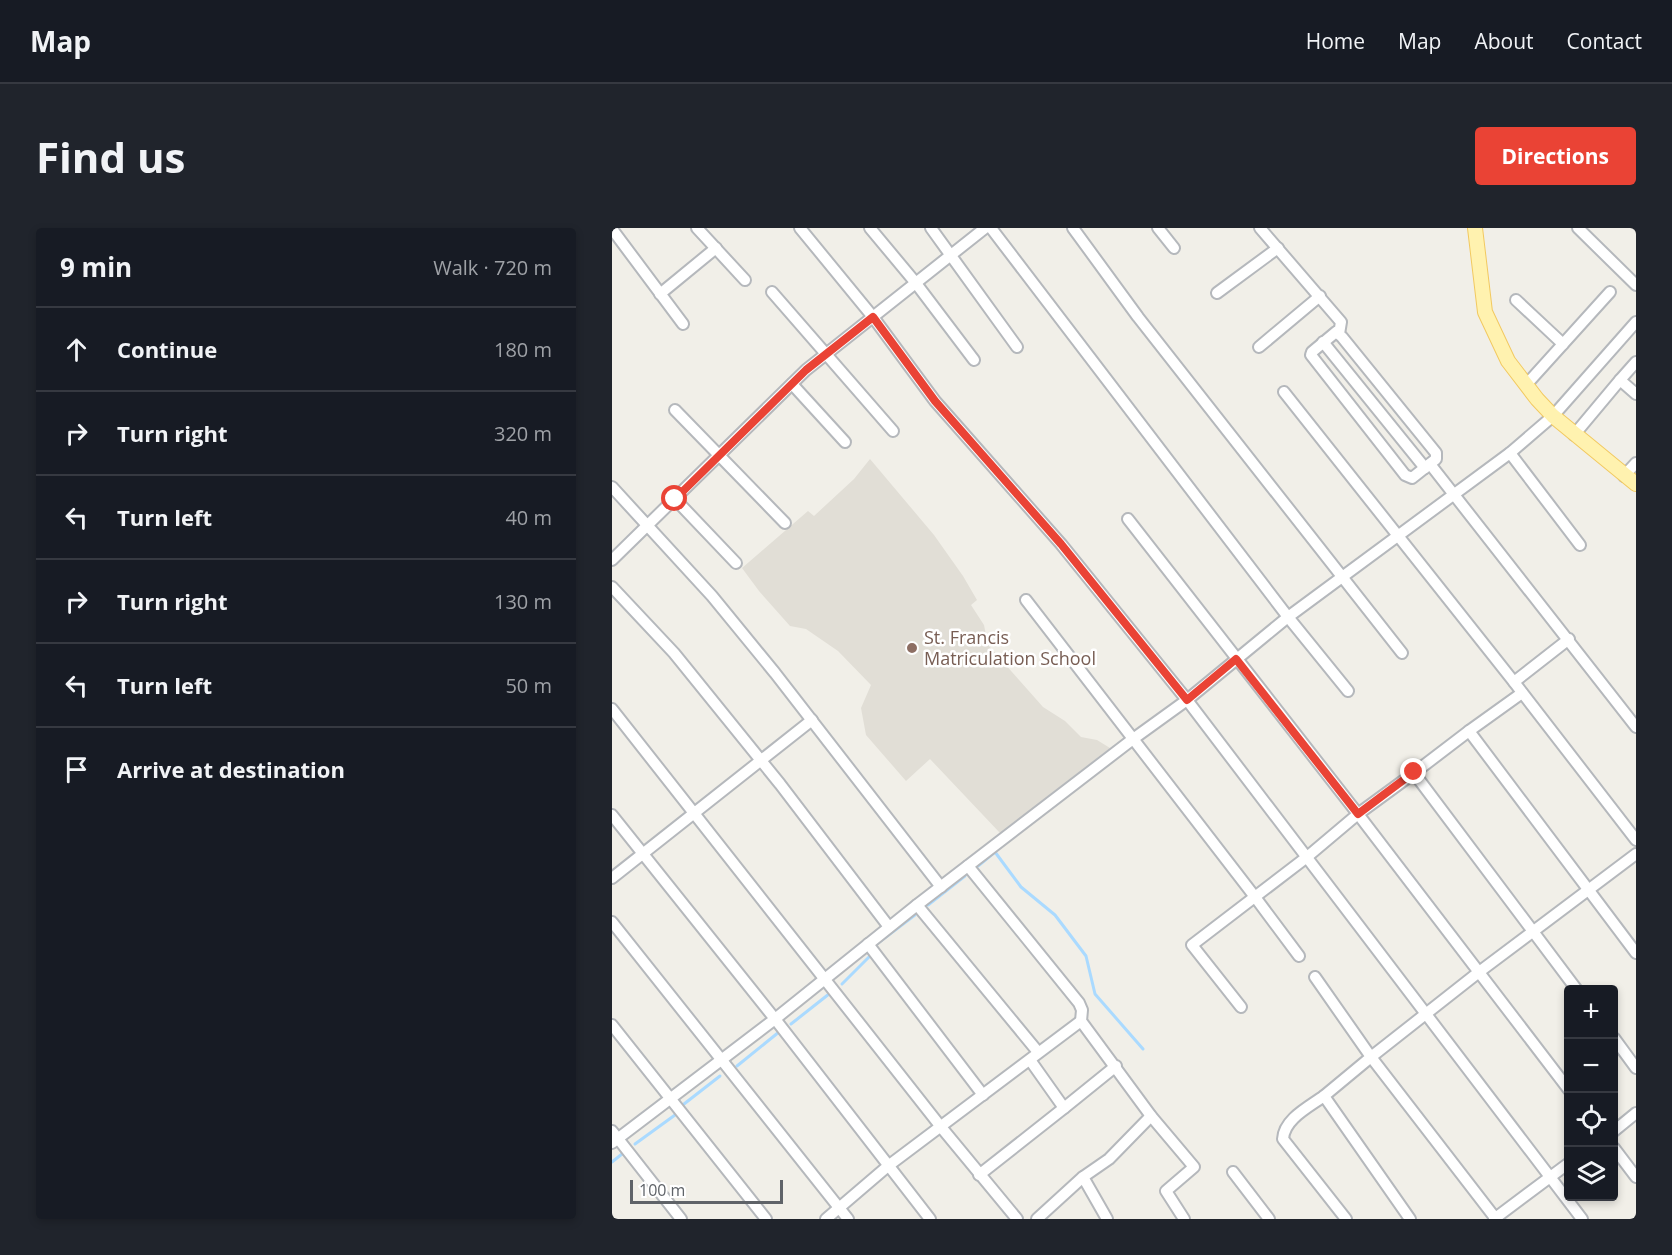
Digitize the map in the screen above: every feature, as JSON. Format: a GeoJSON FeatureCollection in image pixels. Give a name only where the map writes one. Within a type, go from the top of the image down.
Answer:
{"type":"FeatureCollection","features":[{"type":"Feature","properties":{"kind":"main road"},"geometry":{"type":"LineString","coordinates":[[1477,228],[1485,312],[1508,361],[1553,416],[1636,484]]}},
{"type":"Feature","properties":{"kind":"street"},"geometry":{"type":"LineString","coordinates":[[698,228],[745,280]]}},
{"type":"Feature","properties":{"kind":"street"},"geometry":{"type":"LineString","coordinates":[[800,228],[873,317],[935,401],[1061,544],[1187,700],[1582,1219]]}},
{"type":"Feature","properties":{"kind":"street"},"geometry":{"type":"LineString","coordinates":[[870,228],[915,282],[974,360]]}},
{"type":"Feature","properties":{"kind":"street"},"geometry":{"type":"LineString","coordinates":[[931,228],[1017,347]]}},
{"type":"Feature","properties":{"kind":"street"},"geometry":{"type":"LineString","coordinates":[[612,560],[792,384],[827,353],[985,228]]}},
{"type":"Feature","properties":{"kind":"street"},"geometry":{"type":"LineString","coordinates":[[991,228],[1287,616],[1348,691]]}},
{"type":"Feature","properties":{"kind":"street"},"geometry":{"type":"LineString","coordinates":[[1073,228],[1138,317],[1402,653]]}},
{"type":"Feature","properties":{"kind":"street"},"geometry":{"type":"LineString","coordinates":[[1158,228],[1174,248]]}},
{"type":"Feature","properties":{"kind":"street"},"geometry":{"type":"LineString","coordinates":[[1260,228],[1341,322],[1339,334]]}},
{"type":"Feature","properties":{"kind":"street"},"geometry":{"type":"LineString","coordinates":[[1578,228],[1636,285]]}},
{"type":"Feature","properties":{"kind":"street"},"geometry":{"type":"LineString","coordinates":[[612,229],[683,324]]}},
{"type":"Feature","properties":{"kind":"street"},"geometry":{"type":"LineString","coordinates":[[660,294],[716,248]]}},
{"type":"Feature","properties":{"kind":"street"},"geometry":{"type":"LineString","coordinates":[[1217,293],[1278,248]]}},
{"type":"Feature","properties":{"kind":"street"},"geometry":{"type":"LineString","coordinates":[[772,292],[893,431]]}},
{"type":"Feature","properties":{"kind":"street"},"geometry":{"type":"LineString","coordinates":[[1526,385],[1610,292]]}},
{"type":"Feature","properties":{"kind":"street"},"geometry":{"type":"LineString","coordinates":[[1259,347],[1320,296]]}},
{"type":"Feature","properties":{"kind":"street"},"geometry":{"type":"LineString","coordinates":[[1516,300],[1563,344]]}},
{"type":"Feature","properties":{"kind":"street"},"geometry":{"type":"LineString","coordinates":[[681,1219],[614,1137],[669,1099],[775,1019],[917,905],[1187,700],[1287,616],[1509,453],[1553,416],[1636,322]]}},
{"type":"Feature","properties":{"kind":"street"},"geometry":{"type":"LineString","coordinates":[[1336,332],[1339,334],[1436,453],[1436,459],[1412,478],[1406,475],[1312,358],[1312,352],[1323,342],[1332,334],[1336,332]]}},
{"type":"Feature","properties":{"kind":"street"},"geometry":{"type":"LineString","coordinates":[[1323,342],[1453,495],[1569,639],[1636,727]]}},
{"type":"Feature","properties":{"kind":"street"},"geometry":{"type":"LineString","coordinates":[[1574,435],[1636,362]]}},
{"type":"Feature","properties":{"kind":"street"},"geometry":{"type":"LineString","coordinates":[[1620,380],[1636,394]]}},
{"type":"Feature","properties":{"kind":"street"},"geometry":{"type":"LineString","coordinates":[[792,384],[845,442]]}},
{"type":"Feature","properties":{"kind":"street"},"geometry":{"type":"LineString","coordinates":[[1284,392],[1636,840]]}},
{"type":"Feature","properties":{"kind":"street"},"geometry":{"type":"LineString","coordinates":[[675,410],[785,524]]}},
{"type":"Feature","properties":{"kind":"street"},"geometry":{"type":"LineString","coordinates":[[1509,453],[1580,545]]}},
{"type":"Feature","properties":{"kind":"street"},"geometry":{"type":"LineString","coordinates":[[1624,476],[1636,463]]}},
{"type":"Feature","properties":{"kind":"street"},"geometry":{"type":"LineString","coordinates":[[612,488],[712,596],[812,720],[941,887]]}},
{"type":"Feature","properties":{"kind":"street"},"geometry":{"type":"LineString","coordinates":[[675,499],[736,563]]}},
{"type":"Feature","properties":{"kind":"street"},"geometry":{"type":"LineString","coordinates":[[1128,519],[1564,1082]]}},
{"type":"Feature","properties":{"kind":"street"},"geometry":{"type":"LineString","coordinates":[[612,587],[674,653],[762,761],[889,927]]}},
{"type":"Feature","properties":{"kind":"street"},"geometry":{"type":"LineString","coordinates":[[1026,600],[1299,956]]}},
{"type":"Feature","properties":{"kind":"street"},"geometry":{"type":"LineString","coordinates":[[1514,682],[1569,639]]}},
{"type":"Feature","properties":{"kind":"street"},"geometry":{"type":"LineString","coordinates":[[1241,1007],[1192,945],[1307,857],[1358,814],[1522,693]]}},
{"type":"Feature","properties":{"kind":"street"},"geometry":{"type":"LineString","coordinates":[[612,709],[940,1126],[1017,1219]]}},
{"type":"Feature","properties":{"kind":"street"},"geometry":{"type":"LineString","coordinates":[[612,878],[812,720]]}},
{"type":"Feature","properties":{"kind":"street"},"geometry":{"type":"LineString","coordinates":[[1469,731],[1636,953]]}},
{"type":"Feature","properties":{"kind":"street"},"geometry":{"type":"LineString","coordinates":[[1414,772],[1572,985]]}},
{"type":"Feature","properties":{"kind":"street"},"geometry":{"type":"LineString","coordinates":[[612,815],[775,1019],[930,1219]]}},
{"type":"Feature","properties":{"kind":"street"},"geometry":{"type":"LineString","coordinates":[[1346,1219],[1283,1139],[1284,1130],[1291,1121],[1479,972],[1636,854]]}},
{"type":"Feature","properties":{"kind":"street"},"geometry":{"type":"LineString","coordinates":[[968,866],[1079,1002],[1082,1010],[1081,1021],[1151,1116],[1194,1167],[1166,1191],[1184,1219]]}},
{"type":"Feature","properties":{"kind":"street"},"geometry":{"type":"LineString","coordinates":[[917,905],[1034,1056],[1064,1108]]}},
{"type":"Feature","properties":{"kind":"street"},"geometry":{"type":"LineString","coordinates":[[612,922],[848,1219]]}},
{"type":"Feature","properties":{"kind":"street"},"geometry":{"type":"LineString","coordinates":[[868,944],[982,1095]]}},
{"type":"Feature","properties":{"kind":"street"},"geometry":{"type":"LineString","coordinates":[[1315,977],[1371,1057],[1495,1219],[1564,1166]]}},
{"type":"Feature","properties":{"kind":"street"},"geometry":{"type":"LineString","coordinates":[[826,1219],[888,1166],[1081,1021]]}},
{"type":"Feature","properties":{"kind":"street"},"geometry":{"type":"LineString","coordinates":[[612,1025],[766,1219]]}},
{"type":"Feature","properties":{"kind":"street"},"geometry":{"type":"LineString","coordinates":[[1615,1039],[1636,1068]]}},
{"type":"Feature","properties":{"kind":"street"},"geometry":{"type":"LineString","coordinates":[[979,1175],[1116,1066]]}},
{"type":"Feature","properties":{"kind":"street"},"geometry":{"type":"LineString","coordinates":[[1324,1096],[1410,1219]]}},
{"type":"Feature","properties":{"kind":"street"},"geometry":{"type":"LineString","coordinates":[[1618,1128],[1636,1113]]}},
{"type":"Feature","properties":{"kind":"street"},"geometry":{"type":"LineString","coordinates":[[1037,1219],[1083,1177],[1109,1159],[1151,1116]]}},
{"type":"Feature","properties":{"kind":"street"},"geometry":{"type":"LineString","coordinates":[[1618,1153],[1636,1177]]}},
{"type":"Feature","properties":{"kind":"street"},"geometry":{"type":"LineString","coordinates":[[1233,1172],[1269,1219]]}},
{"type":"Feature","properties":{"kind":"street"},"geometry":{"type":"LineString","coordinates":[[1083,1177],[1107,1219]]}},
{"type":"Feature","properties":{"kind":"shaded area","name":"St. Francis Matriculation School"},"geometry":{"type":"Polygon","coordinates":[[[870,459],[934,535],[963,576],[977,600],[971,605],[984,625],[988,645],[1043,707],[1065,721],[1081,737],[1097,740],[1110,748],[1000,833],[930,759],[906,781],[866,735],[861,708],[871,685],[838,651],[806,629],[790,626],[742,568],[808,511],[814,516],[854,479],[870,459]]]}},
{"type":"Feature","properties":{"kind":"waterway"},"geometry":{"type":"LineString","coordinates":[[978,866],[995,852],[1021,887],[1055,915],[1086,956],[1095,994],[1143,1049]]}},
{"type":"Feature","properties":{"kind":"waterway"},"geometry":{"type":"LineString","coordinates":[[928,905],[965,876]]}},
{"type":"Feature","properties":{"kind":"waterway"},"geometry":{"type":"LineString","coordinates":[[878,943],[915,915]]}},
{"type":"Feature","properties":{"kind":"waterway"},"geometry":{"type":"LineString","coordinates":[[842,984],[870,956]]}},
{"type":"Feature","properties":{"kind":"waterway"},"geometry":{"type":"LineString","coordinates":[[791,1024],[829,994]]}},
{"type":"Feature","properties":{"kind":"waterway"},"geometry":{"type":"LineString","coordinates":[[737,1066],[779,1032]]}},
{"type":"Feature","properties":{"kind":"waterway"},"geometry":{"type":"LineString","coordinates":[[684,1104],[720,1076]]}},
{"type":"Feature","properties":{"kind":"waterway"},"geometry":{"type":"LineString","coordinates":[[635,1144],[675,1115]]}},
{"type":"Feature","properties":{"kind":"waterway"},"geometry":{"type":"LineString","coordinates":[[612,1162],[622,1154]]}},
{"type":"Feature","properties":{"kind":"place","name":"St. Francis Matriculation School"},"geometry":{"type":"Point","coordinates":[912,648]}},
{"type":"Feature","properties":{"kind":"route"},"geometry":{"type":"LineString","coordinates":[[675,499],[806,370],[873,317],[935,401],[1061,544],[1187,700],[1236,659],[1358,814],[1414,772]]}}]}
